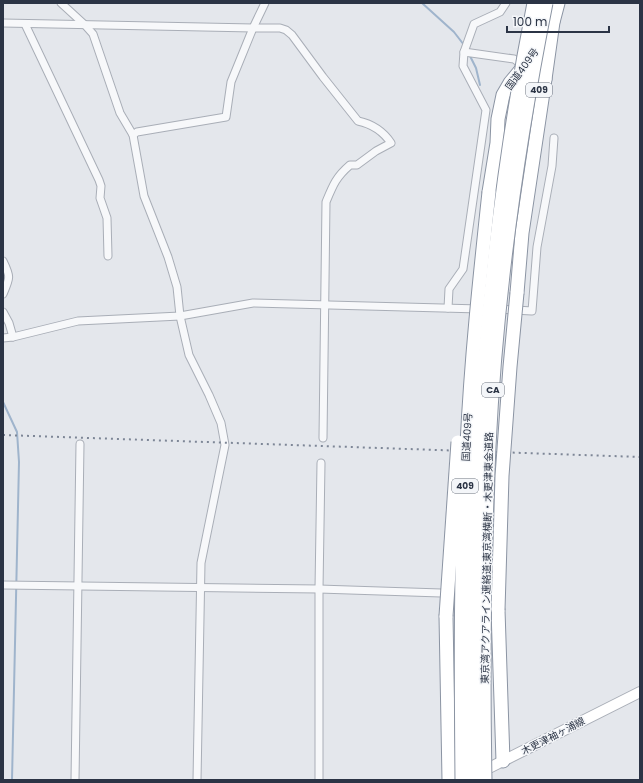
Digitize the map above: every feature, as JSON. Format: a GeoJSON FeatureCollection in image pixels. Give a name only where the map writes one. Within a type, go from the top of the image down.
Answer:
{"type":"FeatureCollection","features":[{"type":"Feature","properties":{"kind":"highway","name":"東京湾アクアライン連絡道;東京湾横断・木更津東金道路"},"geometry":{"type":"LineString","coordinates":[[473,780],[472,659],[474,545],[482,382],[490,288],[500,202],[522,65],[534,3]]}},
{"type":"Feature","properties":{"kind":"highway","name":"東京湾アクアライン連絡道;東京湾横断・木更津東金道路"},"geometry":{"type":"LineString","coordinates":[[485,780],[485,545],[489,445],[494,375],[512,200],[533,69],[546,3]]}},
{"type":"Feature","properties":{"kind":"highway","name":"国道409号"},"geometry":{"type":"LineString","coordinates":[[497,142],[504,120],[509,114],[534,96],[541,88],[545,79],[553,22],[558,3]]}},
{"type":"Feature","properties":{"kind":"highway","name":"国道409号"},"geometry":{"type":"LineString","coordinates":[[464,780],[461,662],[466,446],[479,287],[489,192],[497,142],[498,119],[503,95],[510,82],[546,38],[553,22]]}},
{"type":"Feature","properties":{"kind":"highway"},"geometry":{"type":"LineString","coordinates":[[503,761],[498,610],[502,476],[522,232],[545,79]]}},
{"type":"Feature","properties":{"kind":"highway"},"geometry":{"type":"LineString","coordinates":[[449,780],[446,616],[466,349],[479,287]]}},
{"type":"Feature","properties":{"kind":"main road","name":"木更津袖ヶ浦線"},"geometry":{"type":"LineString","coordinates":[[464,780],[640,692]]}},
{"type":"Feature","properties":{"kind":"street"},"geometry":{"type":"LineString","coordinates":[[61,3],[93,34],[120,113],[133,135],[144,196],[168,257],[177,288],[180,316],[189,355],[209,395],[221,423],[224,436],[225,446],[200,563],[197,780]]}},
{"type":"Feature","properties":{"kind":"street"},"geometry":{"type":"LineString","coordinates":[[133,135],[137,132],[226,117],[231,82],[265,3]]}},
{"type":"Feature","properties":{"kind":"street"},"geometry":{"type":"LineString","coordinates":[[448,308],[449,289],[463,269],[486,110],[463,66],[464,52],[474,24],[500,12],[506,3]]}},
{"type":"Feature","properties":{"kind":"street"},"geometry":{"type":"LineString","coordinates":[[3,23],[280,28],[286,30],[292,35],[358,121],[366,122],[386,135],[391,142],[357,165],[350,165],[335,180],[326,202],[323,438]]}},
{"type":"Feature","properties":{"kind":"street"},"geometry":{"type":"LineString","coordinates":[[25,24],[99,180],[101,186],[100,198],[107,218],[108,256]]}},
{"type":"Feature","properties":{"kind":"street"},"geometry":{"type":"LineString","coordinates":[[464,52],[514,59],[518,62],[521,70]]}},
{"type":"Feature","properties":{"kind":"street"},"geometry":{"type":"LineString","coordinates":[[3,338],[13,337],[78,321],[180,316],[253,303],[532,310],[537,247],[552,166],[554,138]]}},
{"type":"Feature","properties":{"kind":"street"},"geometry":{"type":"LineString","coordinates":[[3,261],[9,273],[9,278],[3,294]]}},
{"type":"Feature","properties":{"kind":"street"},"geometry":{"type":"LineString","coordinates":[[3,312],[9,323],[13,337]]}},
{"type":"Feature","properties":{"kind":"street"},"geometry":{"type":"LineString","coordinates":[[75,780],[80,444]]}},
{"type":"Feature","properties":{"kind":"street"},"geometry":{"type":"LineString","coordinates":[[319,780],[319,589],[321,462]]}},
{"type":"Feature","properties":{"kind":"street"},"geometry":{"type":"LineString","coordinates":[[3,585],[319,589],[441,593]]}},
{"type":"Feature","properties":{"kind":"waterway"},"geometry":{"type":"LineString","coordinates":[[422,3],[454,32],[464,45]]}},
{"type":"Feature","properties":{"kind":"waterway"},"geometry":{"type":"LineString","coordinates":[[469,54],[476,68],[480,85]]}},
{"type":"Feature","properties":{"kind":"waterway"},"geometry":{"type":"LineString","coordinates":[[3,402],[17,432],[19,462],[12,780]]}},
{"type":"Feature","properties":{"kind":"railway"},"geometry":{"type":"LineString","coordinates":[[3,435],[640,457]]}}]}
